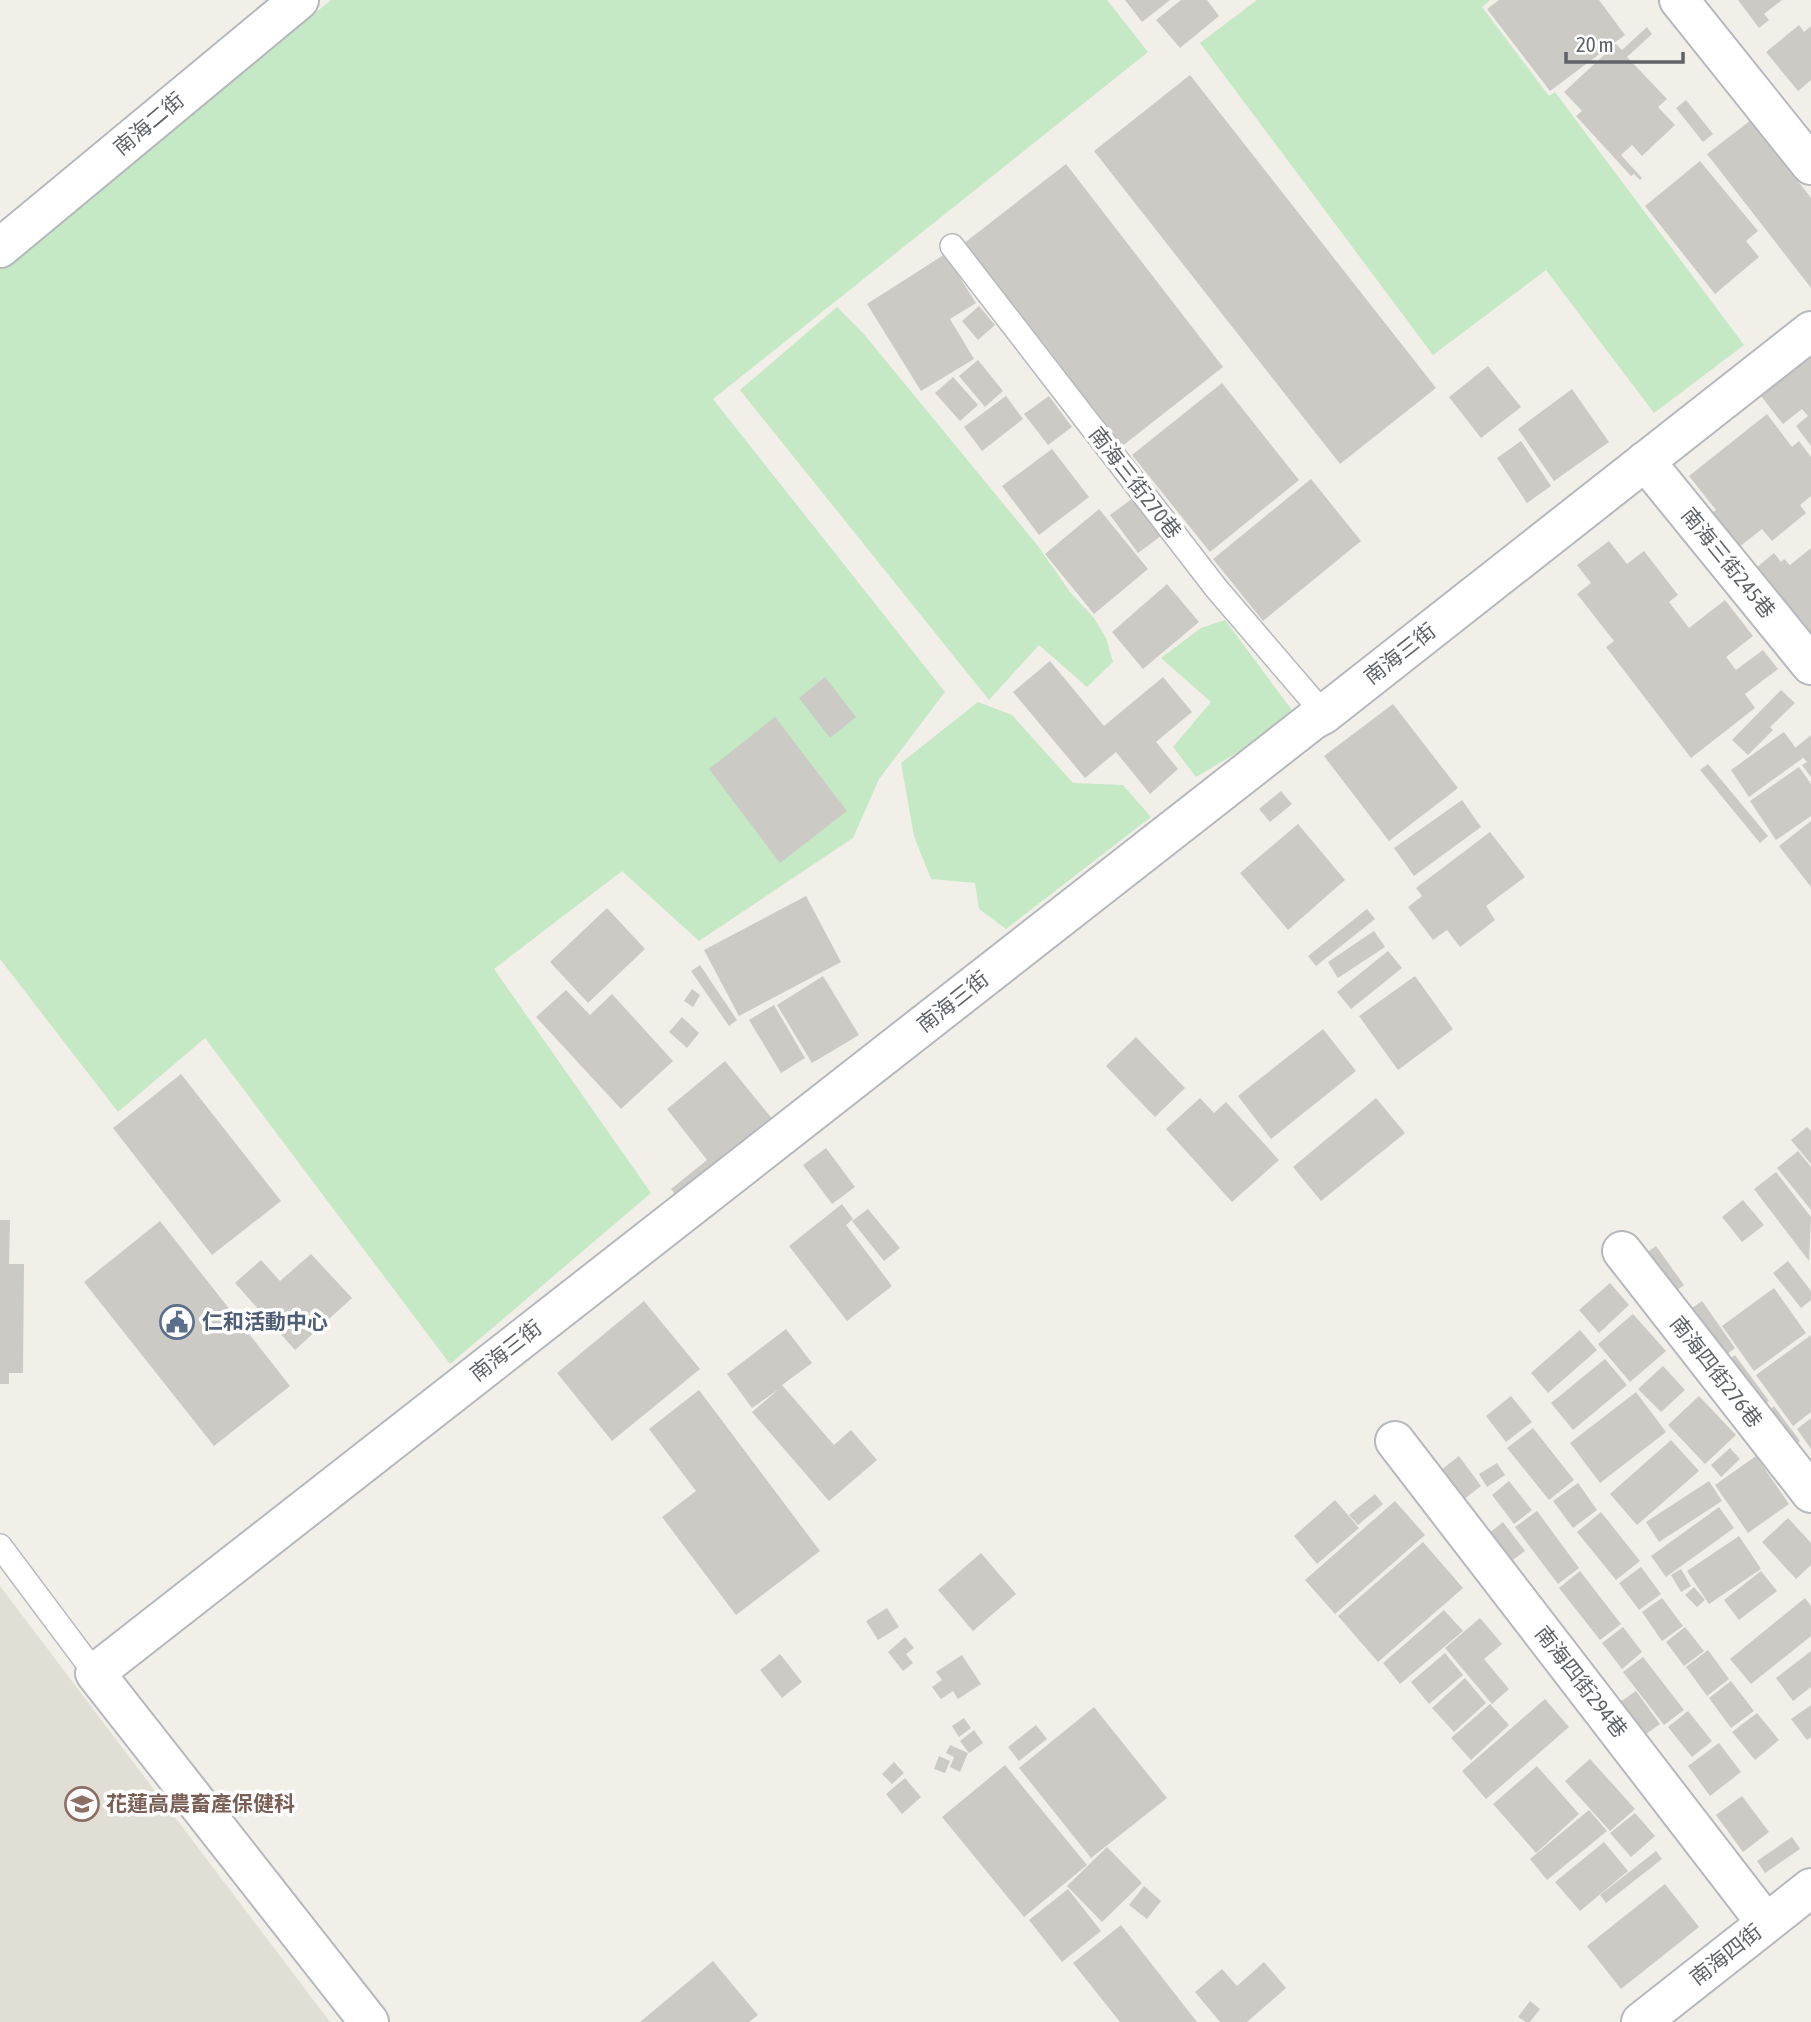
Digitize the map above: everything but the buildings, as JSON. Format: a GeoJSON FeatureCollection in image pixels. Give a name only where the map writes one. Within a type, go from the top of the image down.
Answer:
{"type":"FeatureCollection","features":[{"type":"Feature","properties":{"kind":"street","name":"南海二街"},"geometry":{"type":"LineString","coordinates":[[0,248],[299,0]]}},
{"type":"Feature","properties":{"kind":"street"},"geometry":{"type":"LineString","coordinates":[[1679,0],[1811,164]]}},
{"type":"Feature","properties":{"kind":"street","name":"南海三街"},"geometry":{"type":"LineString","coordinates":[[94,1673],[1313,720],[1324,715],[1811,331]]}},
{"type":"Feature","properties":{"kind":"street","name":"南海三街245巷"},"geometry":{"type":"LineString","coordinates":[[1645,461],[1811,665]]}},
{"type":"Feature","properties":{"kind":"street","name":"南海四街276巷"},"geometry":{"type":"LineString","coordinates":[[1622,1251],[1811,1493]]}},
{"type":"Feature","properties":{"kind":"street","name":"南海四街294巷"},"geometry":{"type":"LineString","coordinates":[[1395,1441],[1766,1923]]}},
{"type":"Feature","properties":{"kind":"street"},"geometry":{"type":"LineString","coordinates":[[94,1673],[369,2022]]}},
{"type":"Feature","properties":{"kind":"street","name":"南海四街"},"geometry":{"type":"LineString","coordinates":[[1641,2022],[1811,1888]]}},
{"type":"Feature","properties":{"kind":"lane","name":"南海三街270巷"},"geometry":{"type":"LineString","coordinates":[[952,246],[1216,588],[1324,715]]}},
{"type":"Feature","properties":{"kind":"lane"},"geometry":{"type":"LineString","coordinates":[[0,1546],[94,1673]]}},
{"type":"Feature","properties":{"kind":"shaded area","name":"花蓮高農畜產保健科"},"geometry":{"type":"Polygon","coordinates":[[[0,1586],[330,2022],[0,2022],[0,1586]]]}},
{"type":"Feature","properties":{"kind":"green space"},"geometry":{"type":"Polygon","coordinates":[[[331,0],[1107,0],[1148,52],[713,399],[945,692],[879,779],[853,838],[699,941],[622,871],[494,969],[651,1193],[450,1364],[205,1038],[118,1112],[0,959],[0,255],[189,116],[331,0]]]}},
{"type":"Feature","properties":{"kind":"green space"},"geometry":{"type":"Polygon","coordinates":[[[1257,0],[1490,0],[1482,7],[1549,96],[1555,92],[1744,345],[1654,413],[1546,270],[1433,355],[1200,43],[1257,0]]]}},
{"type":"Feature","properties":{"kind":"green space"},"geometry":{"type":"Polygon","coordinates":[[[837,307],[863,333],[1038,546],[1070,592],[1094,618],[1106,638],[1113,662],[1087,687],[1039,645],[989,700],[740,390],[837,307]]]}},
{"type":"Feature","properties":{"kind":"green space"},"geometry":{"type":"Polygon","coordinates":[[[1225,620],[1297,717],[1196,777],[1173,747],[1211,702],[1161,658],[1201,628],[1225,620]]]}},
{"type":"Feature","properties":{"kind":"green space"},"geometry":{"type":"Polygon","coordinates":[[[978,702],[1012,715],[1073,783],[1123,785],[1151,817],[1006,929],[979,909],[975,883],[931,879],[914,836],[901,763],[978,702]]]}},
{"type":"Feature","properties":{"kind":"place","name":"仁和活動中心"},"geometry":{"type":"Point","coordinates":[177,1322]}},
{"type":"Feature","properties":{"kind":"place","name":"花蓮高農畜產保健科"},"geometry":{"type":"Point","coordinates":[82,1804]}}]}
